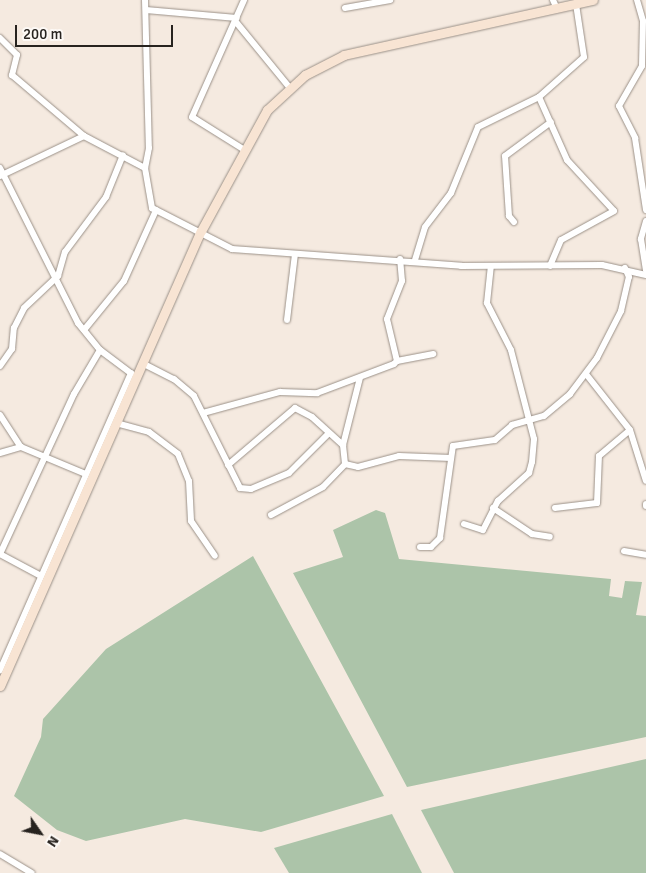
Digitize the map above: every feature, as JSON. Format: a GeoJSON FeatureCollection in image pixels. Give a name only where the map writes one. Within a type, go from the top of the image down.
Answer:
{"type":"FeatureCollection","features":[{"type":"Feature","properties":{"kind":"main road"},"geometry":{"type":"LineString","coordinates":[[0,686],[201,231],[243,149],[267,110],[290,88],[352,53],[593,0]]}},
{"type":"Feature","properties":{"kind":"street"},"geometry":{"type":"LineString","coordinates":[[145,0],[149,148],[145,168],[148,201],[156,210],[232,248],[295,254],[491,266],[628,269],[646,273],[642,260],[646,221]]}},
{"type":"Feature","properties":{"kind":"street"},"geometry":{"type":"LineString","coordinates":[[243,149],[192,117],[244,0]]}},
{"type":"Feature","properties":{"kind":"street"},"geometry":{"type":"LineString","coordinates":[[344,8],[390,0]]}},
{"type":"Feature","properties":{"kind":"street"},"geometry":{"type":"LineString","coordinates":[[553,0],[558,9]]}},
{"type":"Feature","properties":{"kind":"street"},"geometry":{"type":"LineString","coordinates":[[638,0],[643,21],[642,66],[619,106],[635,138],[646,210]]}},
{"type":"Feature","properties":{"kind":"street"},"geometry":{"type":"LineString","coordinates":[[415,260],[425,227],[448,199],[469,159],[475,131],[538,97],[586,53],[576,4]]}},
{"type":"Feature","properties":{"kind":"street"},"geometry":{"type":"LineString","coordinates":[[146,10],[236,20],[290,88]]}},
{"type":"Feature","properties":{"kind":"street"},"geometry":{"type":"LineString","coordinates":[[0,38],[17,55],[12,75],[84,136],[145,168]]}},
{"type":"Feature","properties":{"kind":"street"},"geometry":{"type":"LineString","coordinates":[[538,97],[567,160],[614,211],[561,240],[550,266]]}},
{"type":"Feature","properties":{"kind":"street"},"geometry":{"type":"LineString","coordinates":[[514,222],[509,216],[505,156],[551,122]]}},
{"type":"Feature","properties":{"kind":"street"},"geometry":{"type":"LineString","coordinates":[[0,670],[131,373],[100,350],[84,330],[58,276],[1,173],[84,136]]}},
{"type":"Feature","properties":{"kind":"street"},"geometry":{"type":"LineString","coordinates":[[0,366],[12,349],[12,336],[24,308],[58,276],[66,252],[106,197],[123,155]]}},
{"type":"Feature","properties":{"kind":"street"},"geometry":{"type":"LineString","coordinates":[[84,330],[124,281],[156,210]]}},
{"type":"Feature","properties":{"kind":"street"},"geometry":{"type":"LineString","coordinates":[[287,320],[295,254]]}},
{"type":"Feature","properties":{"kind":"street"},"geometry":{"type":"LineString","coordinates":[[397,361],[387,327],[402,281],[400,259]]}},
{"type":"Feature","properties":{"kind":"street"},"geometry":{"type":"LineString","coordinates":[[628,269],[642,260]]}},
{"type":"Feature","properties":{"kind":"street"},"geometry":{"type":"LineString","coordinates":[[464,524],[482,530],[493,508],[531,470],[534,439],[511,350],[488,304],[491,266]]}},
{"type":"Feature","properties":{"kind":"street"},"geometry":{"type":"LineString","coordinates":[[420,546],[431,547],[440,538],[451,458],[457,444],[495,440],[504,429],[529,421],[560,404],[586,374],[621,311],[629,278],[628,269]]}},
{"type":"Feature","properties":{"kind":"street"},"geometry":{"type":"LineString","coordinates":[[41,576],[0,554],[47,456],[74,394],[100,350]]}},
{"type":"Feature","properties":{"kind":"street"},"geometry":{"type":"LineString","coordinates":[[203,413],[280,392],[317,393],[360,378],[397,361],[433,354]]}},
{"type":"Feature","properties":{"kind":"street"},"geometry":{"type":"LineString","coordinates":[[142,364],[185,386],[203,413],[240,488],[251,489],[289,473],[328,434]]}},
{"type":"Feature","properties":{"kind":"street"},"geometry":{"type":"LineString","coordinates":[[586,374],[630,430],[644,455],[646,482]]}},
{"type":"Feature","properties":{"kind":"street"},"geometry":{"type":"LineString","coordinates":[[271,515],[323,487],[345,464],[343,445],[360,378]]}},
{"type":"Feature","properties":{"kind":"street"},"geometry":{"type":"LineString","coordinates":[[228,466],[295,408],[312,417],[328,434],[343,445]]}},
{"type":"Feature","properties":{"kind":"street"},"geometry":{"type":"LineString","coordinates":[[0,415],[22,447]]}},
{"type":"Feature","properties":{"kind":"street"},"geometry":{"type":"LineString","coordinates":[[116,423],[148,432],[178,454],[189,481],[191,521],[215,556]]}},
{"type":"Feature","properties":{"kind":"street"},"geometry":{"type":"LineString","coordinates":[[555,508],[597,503],[599,456],[630,430]]}},
{"type":"Feature","properties":{"kind":"street"},"geometry":{"type":"LineString","coordinates":[[0,453],[22,447],[86,474]]}},
{"type":"Feature","properties":{"kind":"street"},"geometry":{"type":"LineString","coordinates":[[345,464],[358,467],[399,456],[451,458]]}},
{"type":"Feature","properties":{"kind":"street"},"geometry":{"type":"LineString","coordinates":[[493,508],[532,534],[550,538]]}},
{"type":"Feature","properties":{"kind":"street"},"geometry":{"type":"LineString","coordinates":[[624,551],[646,555]]}},
{"type":"Feature","properties":{"kind":"street"},"geometry":{"type":"LineString","coordinates":[[0,854],[32,873]]}},
{"type":"Feature","properties":{"kind":"green space"},"geometry":{"type":"Polygon","coordinates":[[[376,510],[385,513],[399,559],[611,579],[609,596],[622,598],[625,581],[642,582],[636,615],[646,616],[646,737],[407,787],[293,573],[343,557],[333,530],[376,510]]]}},
{"type":"Feature","properties":{"kind":"green space"},"geometry":{"type":"Polygon","coordinates":[[[253,556],[384,796],[261,832],[185,819],[86,841],[57,830],[14,796],[41,737],[43,719],[106,649],[253,556]]]}},
{"type":"Feature","properties":{"kind":"green space"},"geometry":{"type":"Polygon","coordinates":[[[646,759],[646,873],[454,873],[421,810],[646,759]]]}},
{"type":"Feature","properties":{"kind":"green space"},"geometry":{"type":"Polygon","coordinates":[[[392,814],[422,873],[289,873],[274,848],[392,814]]]}}]}
